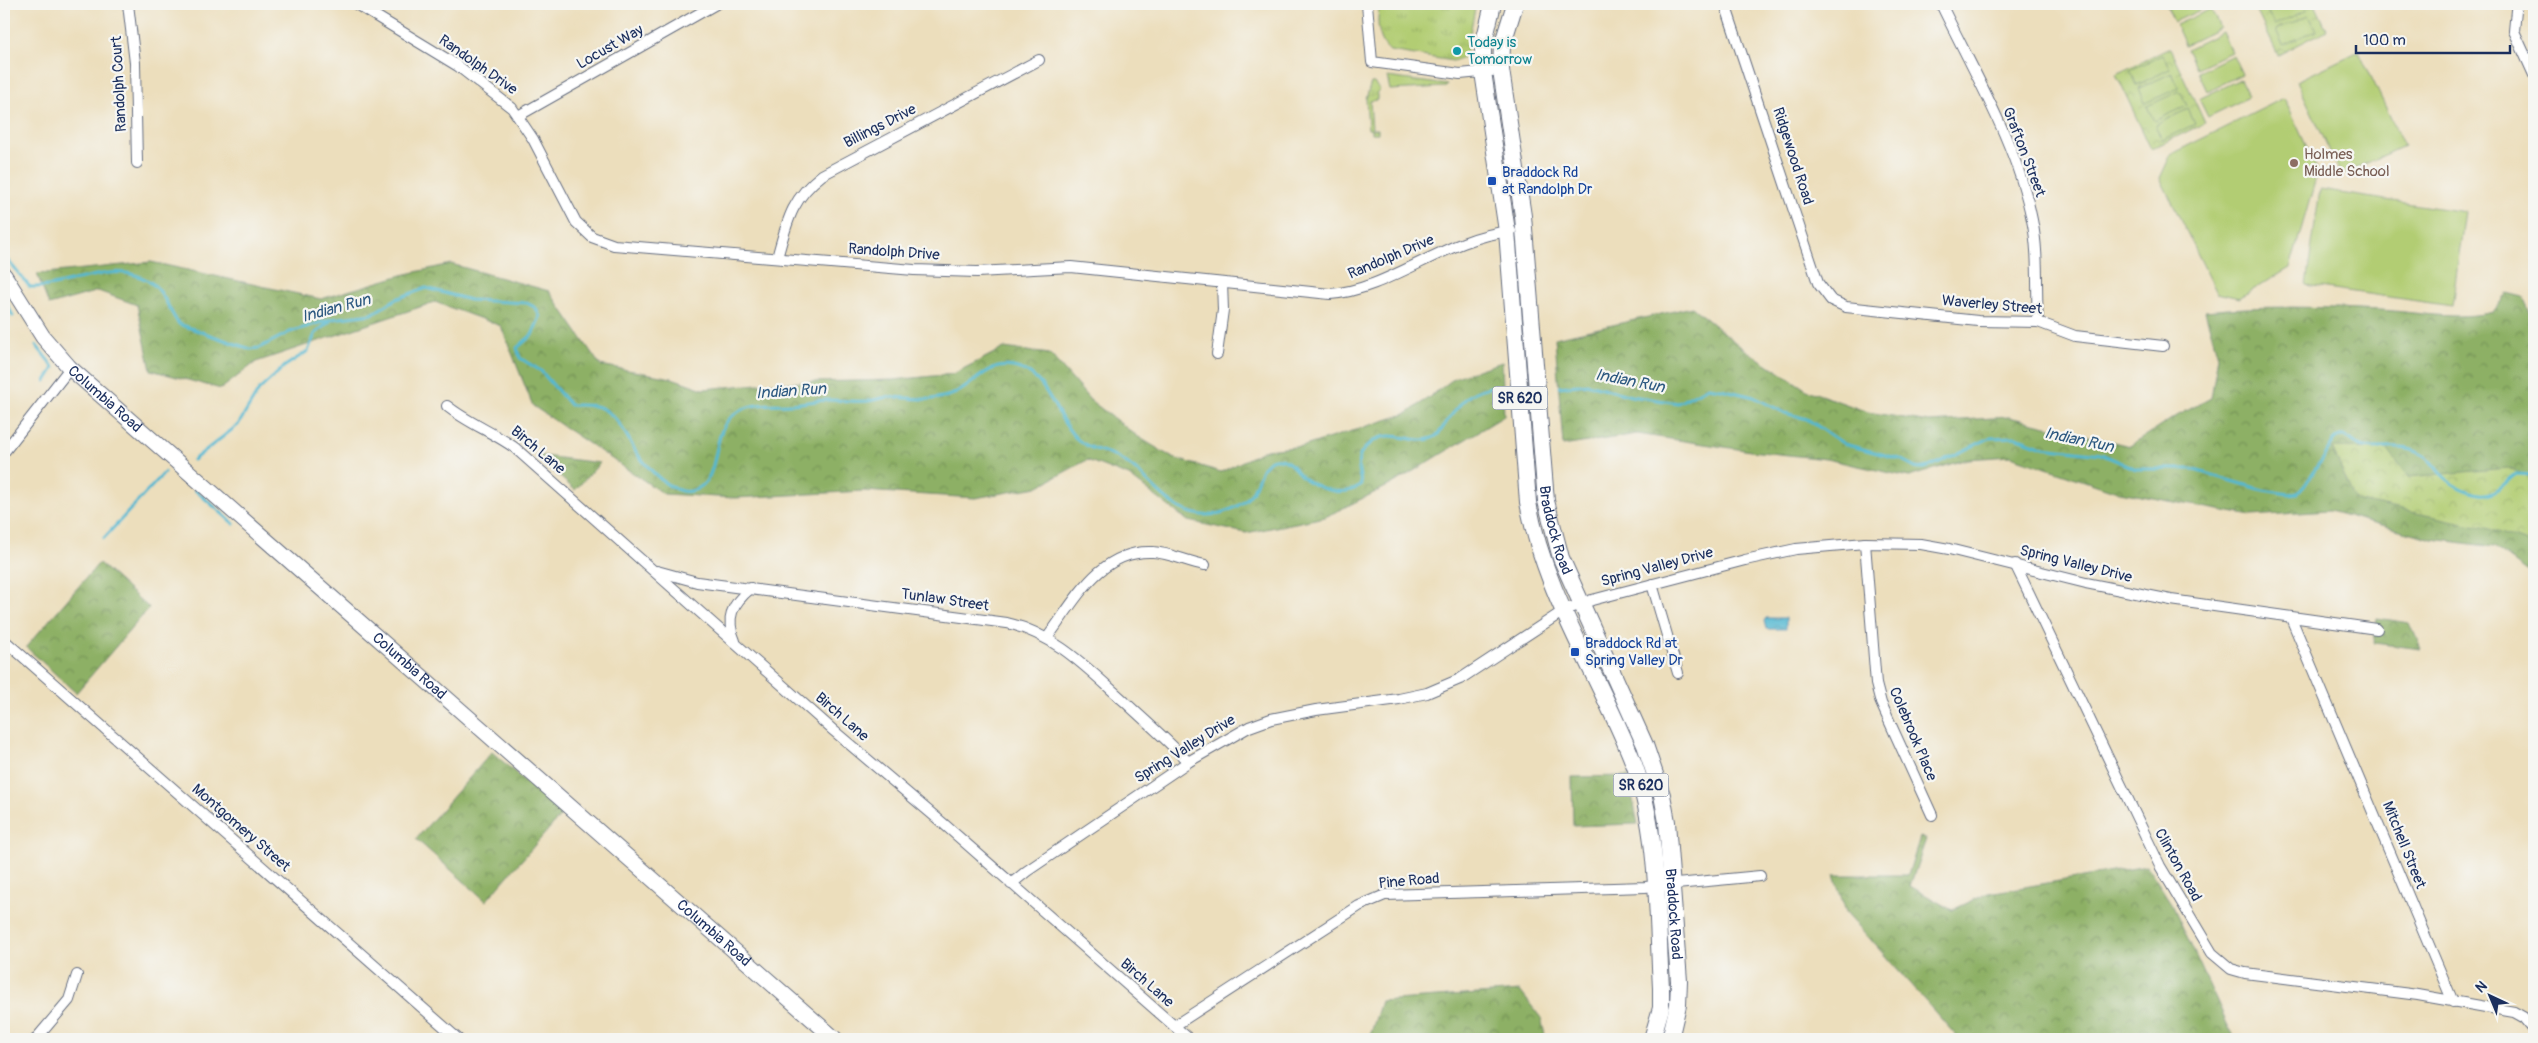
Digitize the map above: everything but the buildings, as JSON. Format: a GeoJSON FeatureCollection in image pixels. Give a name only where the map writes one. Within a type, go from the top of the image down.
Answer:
{"type":"FeatureCollection","features":[{"type":"Feature","properties":{"kind":"main road","name":"Braddock Road"},"geometry":{"type":"LineString","coordinates":[[1493,4],[1483,46],[1483,72],[1507,231],[1528,502],[1539,546],[1565,610],[1634,764],[1642,791],[1651,836],[1662,988],[1660,1008],[1652,1039]]}},
{"type":"Feature","properties":{"kind":"main road","name":"Braddock Road"},"geometry":{"type":"LineString","coordinates":[[1515,4],[1502,46],[1501,70],[1525,229],[1546,501],[1561,558],[1655,771],[1667,822],[1679,981],[1678,1005],[1670,1039]]}},
{"type":"Feature","properties":{"kind":"street","name":"Randolph Court"},"geometry":{"type":"LineString","coordinates":[[128,4],[135,63],[137,163]]}},
{"type":"Feature","properties":{"kind":"street","name":"Randolph Drive"},"geometry":{"type":"LineString","coordinates":[[356,4],[458,66],[486,86],[518,116],[546,164],[576,222],[592,237],[601,242],[626,246],[976,272],[1071,267],[1306,293],[1340,294],[1371,284],[1464,242],[1507,231],[1525,229]]}},
{"type":"Feature","properties":{"kind":"street","name":"Locust Way"},"geometry":{"type":"LineString","coordinates":[[518,116],[716,4]]}},
{"type":"Feature","properties":{"kind":"street"},"geometry":{"type":"LineString","coordinates":[[1367,4],[1372,62],[1460,74],[1501,70]]}},
{"type":"Feature","properties":{"kind":"street","name":"Ridgewood Road"},"geometry":{"type":"LineString","coordinates":[[1725,4],[1818,283],[1831,300],[1846,307]]}},
{"type":"Feature","properties":{"kind":"street","name":"Grafton Street"},"geometry":{"type":"LineString","coordinates":[[1941,4],[2006,140],[2028,200],[2035,237],[2038,322]]}},
{"type":"Feature","properties":{"kind":"street"},"geometry":{"type":"LineString","coordinates":[[2516,10],[2514,31],[2534,75]]}},
{"type":"Feature","properties":{"kind":"street","name":"Billings Drive"},"geometry":{"type":"LineString","coordinates":[[777,258],[791,210],[808,185],[822,175],[1039,60]]}},
{"type":"Feature","properties":{"kind":"street","name":"Columbia Road"},"geometry":{"type":"LineString","coordinates":[[4,275],[42,337],[70,368],[834,1039]]}},
{"type":"Feature","properties":{"kind":"street"},"geometry":{"type":"LineString","coordinates":[[1217,354],[1222,310],[1222,283]]}},
{"type":"Feature","properties":{"kind":"street","name":"Waverley Street"},"geometry":{"type":"LineString","coordinates":[[1846,307],[1978,320],[2038,322],[2075,336],[2163,346]]}},
{"type":"Feature","properties":{"kind":"street"},"geometry":{"type":"LineString","coordinates":[[4,452],[70,368]]}},
{"type":"Feature","properties":{"kind":"street","name":"Birch Lane"},"geometry":{"type":"LineString","coordinates":[[447,406],[472,423],[489,430],[515,448],[737,645],[1189,1039]]}},
{"type":"Feature","properties":{"kind":"street","name":"Spring Valley Drive"},"geometry":{"type":"LineString","coordinates":[[1012,884],[1058,849],[1188,762],[1234,734],[1271,719],[1316,710],[1399,699],[1441,688],[1482,666],[1565,610],[1652,584],[1796,549],[1865,543],[1921,544],[2015,564],[2122,591],[2291,618],[2377,629]]}},
{"type":"Feature","properties":{"kind":"street","name":"Colebrook Place"},"geometry":{"type":"LineString","coordinates":[[1865,543],[1876,684],[1881,703],[1932,815]]}},
{"type":"Feature","properties":{"kind":"street"},"geometry":{"type":"LineString","coordinates":[[1048,638],[1093,576],[1105,564],[1118,557],[1129,553],[1152,552],[1205,565]]}},
{"type":"Feature","properties":{"kind":"street","name":"Clinton Road"},"geometry":{"type":"LineString","coordinates":[[2015,564],[2160,866],[2208,948],[2220,961],[2231,969],[2245,973],[2453,1002]]}},
{"type":"Feature","properties":{"kind":"street","name":"Tunlaw Street"},"geometry":{"type":"LineString","coordinates":[[651,569],[667,576],[697,582],[1007,623],[1034,631],[1048,638],[1085,666],[1188,762]]}},
{"type":"Feature","properties":{"kind":"street"},"geometry":{"type":"LineString","coordinates":[[1652,584],[1678,673]]}},
{"type":"Feature","properties":{"kind":"street"},"geometry":{"type":"LineString","coordinates":[[737,645],[731,631],[731,613],[734,604],[751,588]]}},
{"type":"Feature","properties":{"kind":"street","name":"Mitchell Street"},"geometry":{"type":"LineString","coordinates":[[2291,618],[2453,1002]]}},
{"type":"Feature","properties":{"kind":"street","name":"Montgomery Street"},"geometry":{"type":"LineString","coordinates":[[4,640],[458,1039]]}},
{"type":"Feature","properties":{"kind":"street","name":"Pine Road"},"geometry":{"type":"LineString","coordinates":[[1174,1026],[1358,906],[1385,896],[1655,886],[1760,876]]}},
{"type":"Feature","properties":{"kind":"street"},"geometry":{"type":"LineString","coordinates":[[36,1039],[70,1000],[74,992],[77,975]]}},
{"type":"Feature","properties":{"kind":"street"},"geometry":{"type":"LineString","coordinates":[[2453,1002],[2514,1012],[2523,1017],[2534,1030]]}},
{"type":"Feature","properties":{"kind":"green space"},"geometry":{"type":"Polygon","coordinates":[[[1381,4],[1476,4],[1465,57],[1453,61],[1390,51],[1380,36],[1378,16],[1381,4]]]}},
{"type":"Feature","properties":{"kind":"green space"},"geometry":{"type":"Polygon","coordinates":[[[2166,4],[2208,4],[2209,6],[2174,22],[2166,4]]]}},
{"type":"Feature","properties":{"kind":"green space"},"geometry":{"type":"Polygon","coordinates":[[[2268,4],[2315,4],[2327,30],[2278,55],[2256,10],[2268,4]]]}},
{"type":"Feature","properties":{"kind":"green space"},"geometry":{"type":"Polygon","coordinates":[[[2280,4],[2304,4],[2307,10],[2274,25],[2267,10],[2280,4]]]}},
{"type":"Feature","properties":{"kind":"green space"},"geometry":{"type":"Polygon","coordinates":[[[2211,9],[2220,28],[2185,45],[2176,25],[2211,9]]]}},
{"type":"Feature","properties":{"kind":"green space"},"geometry":{"type":"Polygon","coordinates":[[[2309,15],[2316,30],[2283,45],[2276,30],[2309,15]]]}},
{"type":"Feature","properties":{"kind":"green space"},"geometry":{"type":"Polygon","coordinates":[[[2222,32],[2231,52],[2196,68],[2187,49],[2222,32]]]}},
{"type":"Feature","properties":{"kind":"green space"},"geometry":{"type":"Polygon","coordinates":[[[2170,48],[2205,123],[2151,149],[2116,74],[2170,48]]]}},
{"type":"Feature","properties":{"kind":"green space"},"geometry":{"type":"Polygon","coordinates":[[[2359,51],[2404,146],[2341,175],[2297,81],[2359,51]]]}},
{"type":"Feature","properties":{"kind":"green space"},"geometry":{"type":"Polygon","coordinates":[[[2163,55],[2170,69],[2137,85],[2130,70],[2163,55]]]}},
{"type":"Feature","properties":{"kind":"green space"},"geometry":{"type":"Polygon","coordinates":[[[2233,55],[2242,74],[2207,91],[2198,72],[2233,55]]]}},
{"type":"Feature","properties":{"kind":"green space"},"geometry":{"type":"Polygon","coordinates":[[[2172,73],[2179,88],[2145,103],[2139,88],[2172,73]]]}},
{"type":"Feature","properties":{"kind":"green space"},"geometry":{"type":"Polygon","coordinates":[[[1387,77],[1447,85],[1446,87],[1390,90],[1387,77]]]}},
{"type":"Feature","properties":{"kind":"green space"},"geometry":{"type":"Polygon","coordinates":[[[2240,79],[2249,97],[2208,117],[2199,99],[2240,79]]]}},
{"type":"Feature","properties":{"kind":"green space"},"geometry":{"type":"Polygon","coordinates":[[[1371,83],[1374,83],[1380,90],[1377,92],[1377,100],[1370,101],[1372,129],[1378,129],[1378,133],[1371,133],[1371,129],[1368,129],[1366,98],[1371,83]]]}},
{"type":"Feature","properties":{"kind":"green space"},"geometry":{"type":"Polygon","coordinates":[[[2180,91],[2187,106],[2154,121],[2147,106],[2180,91]]]}},
{"type":"Feature","properties":{"kind":"green space"},"geometry":{"type":"Polygon","coordinates":[[[2284,98],[2318,171],[2290,268],[2239,298],[2217,293],[2160,178],[2171,154],[2284,98]]]}},
{"type":"Feature","properties":{"kind":"green space"},"geometry":{"type":"Polygon","coordinates":[[[2188,109],[2195,124],[2162,140],[2155,125],[2188,109]]]}},
{"type":"Feature","properties":{"kind":"green space"},"geometry":{"type":"Polygon","coordinates":[[[2320,190],[2465,212],[2452,306],[2306,285],[2320,190]]]}},
{"type":"Feature","properties":{"kind":"green space"},"geometry":{"type":"Polygon","coordinates":[[[151,262],[321,299],[402,275],[451,264],[549,291],[600,365],[672,378],[703,389],[769,383],[893,380],[953,374],[1004,348],[1050,354],[1090,400],[1137,436],[1173,458],[1221,472],[1265,450],[1305,446],[1408,413],[1456,377],[1502,362],[1504,416],[1392,484],[1325,517],[1246,533],[1188,521],[1129,476],[1087,460],[1037,487],[975,498],[864,491],[735,498],[664,494],[533,406],[501,326],[435,302],[256,362],[221,389],[151,370],[137,305],[98,291],[49,305],[37,274],[151,262]]]}},
{"type":"Feature","properties":{"kind":"green space"},"geometry":{"type":"Polygon","coordinates":[[[2507,293],[2523,297],[2534,321],[2534,576],[2494,547],[2433,539],[2329,511],[2252,516],[2114,491],[2011,456],[1967,459],[1909,477],[1826,459],[1751,451],[1637,434],[1563,446],[1555,338],[1692,307],[1741,347],[1807,390],[1868,412],[1929,422],[2009,417],[2130,446],[2173,418],[2211,398],[2218,356],[2205,311],[2270,307],[2314,307],[2465,316],[2493,312],[2507,293]]]}},
{"type":"Feature","properties":{"kind":"green space"},"geometry":{"type":"Polygon","coordinates":[[[2332,448],[2387,449],[2408,477],[2508,468],[2534,479],[2534,546],[2487,528],[2355,500],[2332,448]]]}},
{"type":"Feature","properties":{"kind":"green space"},"geometry":{"type":"Polygon","coordinates":[[[535,455],[600,463],[575,490],[535,455]]]}},
{"type":"Feature","properties":{"kind":"green space"},"geometry":{"type":"Polygon","coordinates":[[[99,563],[149,608],[76,693],[26,647],[99,563]]]}},
{"type":"Feature","properties":{"kind":"green space"},"geometry":{"type":"Polygon","coordinates":[[[2377,618],[2410,623],[2421,649],[2374,643],[2377,618]]]}},
{"type":"Feature","properties":{"kind":"green space"},"geometry":{"type":"Polygon","coordinates":[[[492,752],[562,814],[486,901],[416,839],[492,752]]]}},
{"type":"Feature","properties":{"kind":"green space"},"geometry":{"type":"Polygon","coordinates":[[[1628,776],[1638,824],[1573,826],[1572,777],[1628,776]]]}},
{"type":"Feature","properties":{"kind":"green space"},"geometry":{"type":"Polygon","coordinates":[[[1920,837],[1926,839],[1910,886],[1952,910],[1989,893],[2147,866],[2172,904],[2234,1039],[1959,1039],[1846,912],[1834,875],[1908,875],[1920,837]]]}},
{"type":"Feature","properties":{"kind":"green space"},"geometry":{"type":"Polygon","coordinates":[[[1520,991],[1541,1018],[1546,1039],[1361,1039],[1371,1033],[1381,1001],[1520,991]]]}},
{"type":"Feature","properties":{"kind":"water"},"geometry":{"type":"Polygon","coordinates":[[[1766,618],[1786,618],[1786,629],[1766,629],[1764,621],[1766,618]]]}},
{"type":"Feature","properties":{"kind":"waterway","name":"Indian Run"},"geometry":{"type":"LineString","coordinates":[[4,256],[30,287],[46,286],[109,273],[125,273],[140,277],[158,289],[179,324],[250,349],[259,348],[290,332],[332,319],[372,314],[396,299],[426,288],[470,300],[527,303],[536,308],[540,317],[532,335],[517,348],[520,358],[541,371],[570,405],[592,405],[607,411],[618,422],[639,456],[649,468],[669,485],[684,491],[700,488],[706,482],[724,425],[746,407],[824,400],[868,401],[888,397],[935,399],[956,393],[989,370],[1004,366],[1025,371],[1035,378],[1050,397],[1069,430],[1082,443],[1117,457],[1128,464],[1166,499],[1177,506],[1188,512],[1209,515],[1229,510],[1247,499],[1254,489],[1264,466],[1273,459],[1284,460],[1306,480],[1319,487],[1334,491],[1349,491],[1361,484],[1358,461],[1362,452],[1371,443],[1379,438],[1388,436],[1420,440],[1436,436],[1468,397],[1479,390],[1496,386]]}},
{"type":"Feature","properties":{"kind":"waterway"},"geometry":{"type":"LineString","coordinates":[[4,298],[13,316]]}},
{"type":"Feature","properties":{"kind":"waterway"},"geometry":{"type":"LineString","coordinates":[[193,460],[238,425],[259,390],[285,366],[308,351],[315,334],[330,321]]}},
{"type":"Feature","properties":{"kind":"waterway"},"geometry":{"type":"LineString","coordinates":[[36,345],[54,368],[46,381]]}},
{"type":"Feature","properties":{"kind":"waterway","name":"Indian Run"},"geometry":{"type":"LineString","coordinates":[[1559,387],[1588,384],[1631,396],[1678,403],[1708,387],[1721,389],[1754,397],[1785,413],[1807,419],[1844,444],[1900,459],[1919,469],[1929,467],[1990,438],[2016,437],[2043,447],[2101,454],[2136,469],[2191,469],[2263,490],[2288,494],[2298,493],[2333,442],[2340,436],[2346,436],[2354,443],[2362,446],[2401,448],[2421,454],[2449,481],[2458,487],[2474,493],[2486,494],[2496,491],[2516,474],[2534,475]]}},
{"type":"Feature","properties":{"kind":"waterway"},"geometry":{"type":"LineString","coordinates":[[172,469],[180,476]]}},
{"type":"Feature","properties":{"kind":"waterway"},"geometry":{"type":"LineString","coordinates":[[104,538],[165,472]]}},
{"type":"Feature","properties":{"kind":"waterway"},"geometry":{"type":"LineString","coordinates":[[195,490],[234,524]]}},
{"type":"Feature","properties":{"kind":"place","name":"Today is Tomorrow"},"geometry":{"type":"Point","coordinates":[1457,51]}},
{"type":"Feature","properties":{"kind":"place","name":"Holmes Middle School"},"geometry":{"type":"Point","coordinates":[2294,163]}},
{"type":"Feature","properties":{"kind":"place","name":"Braddock Rd at Randolph Dr"},"geometry":{"type":"Point","coordinates":[1492,181]}},
{"type":"Feature","properties":{"kind":"place","name":"Braddock Rd at Spring Valley Dr"},"geometry":{"type":"Point","coordinates":[1575,652]}}]}
